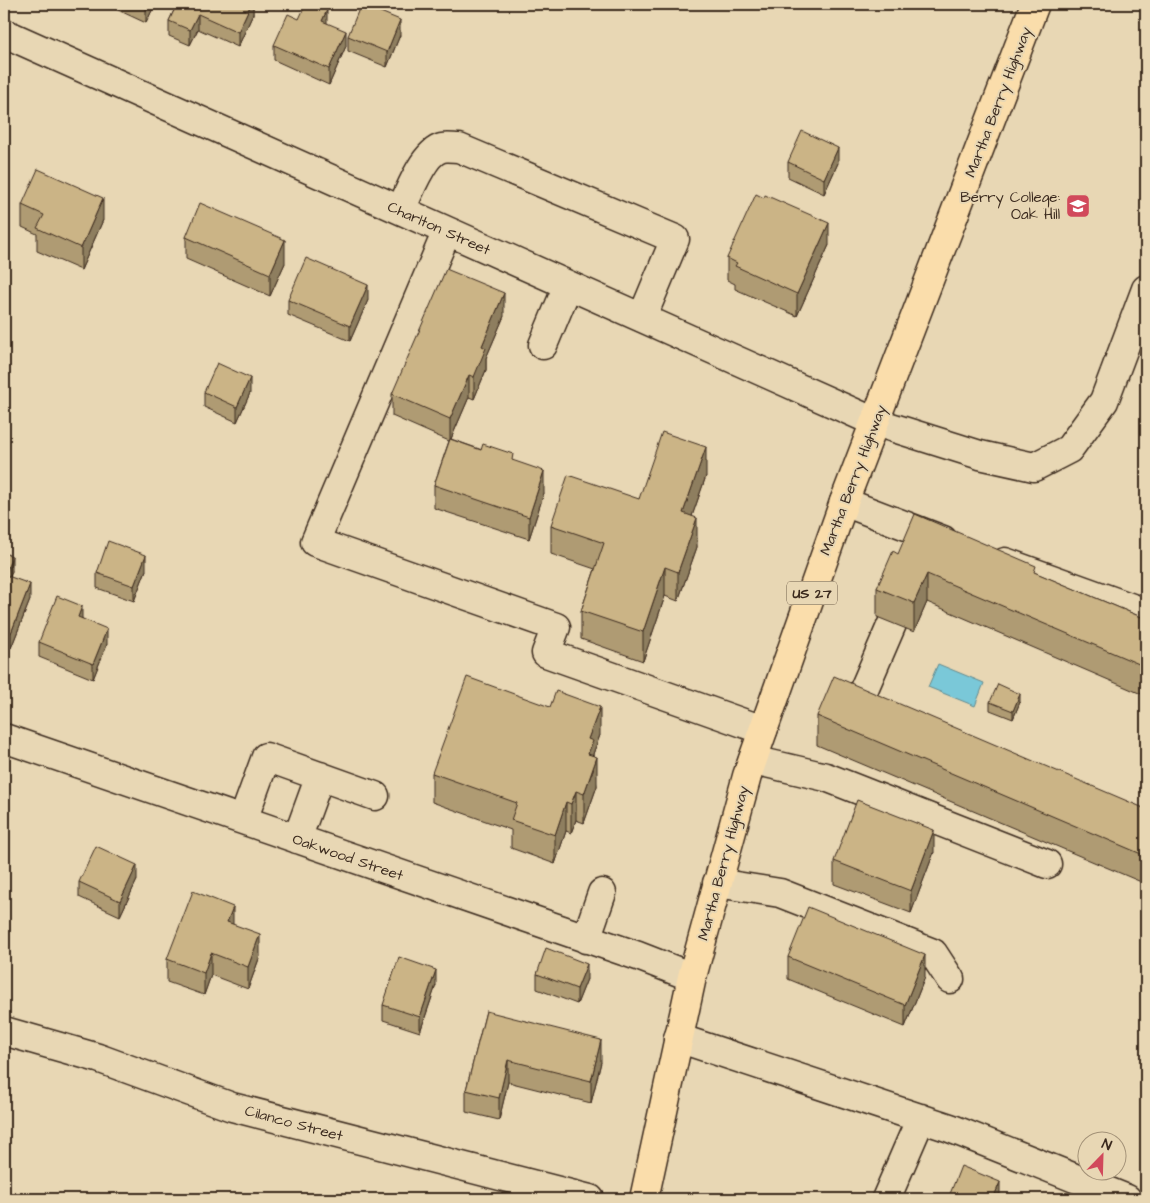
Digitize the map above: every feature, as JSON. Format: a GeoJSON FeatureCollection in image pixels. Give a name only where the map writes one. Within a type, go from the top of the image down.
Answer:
{"type":"FeatureCollection","features":[{"type":"Feature","properties":{"kind":"main road","name":"Martha Berry Highway"},"geometry":{"type":"LineString","coordinates":[[644,1199],[692,977],[753,760],[844,502],[1035,4]]}},
{"type":"Feature","properties":{"kind":"street","name":"Charlton Street"},"geometry":{"type":"LineString","coordinates":[[4,33],[875,422],[980,455],[1034,467],[1070,449],[1104,401],[1146,289]]}},
{"type":"Feature","properties":{"kind":"street"},"geometry":{"type":"LineString","coordinates":[[401,210],[418,174],[432,153],[442,148],[459,148],[675,239],[642,318]]}},
{"type":"Feature","properties":{"kind":"street"},"geometry":{"type":"LineString","coordinates":[[447,231],[315,542],[556,627],[546,653],[763,730]]}},
{"type":"Feature","properties":{"kind":"street"},"geometry":{"type":"LineString","coordinates":[[543,345],[568,285]]}},
{"type":"Feature","properties":{"kind":"street"},"geometry":{"type":"LineString","coordinates":[[844,502],[905,527],[1146,613]]}},
{"type":"Feature","properties":{"kind":"street"},"geometry":{"type":"LineString","coordinates":[[864,689],[895,618]]}},
{"type":"Feature","properties":{"kind":"street","name":"Oakwood Street"},"geometry":{"type":"LineString","coordinates":[[4,738],[692,977]]}},
{"type":"Feature","properties":{"kind":"street"},"geometry":{"type":"LineString","coordinates":[[243,820],[266,757],[375,796]]}},
{"type":"Feature","properties":{"kind":"street"},"geometry":{"type":"LineString","coordinates":[[753,760],[826,777],[1047,864]]}},
{"type":"Feature","properties":{"kind":"street"},"geometry":{"type":"LineString","coordinates":[[297,839],[320,776]]}},
{"type":"Feature","properties":{"kind":"street"},"geometry":{"type":"LineString","coordinates":[[717,883],[780,893],[933,952],[950,979]]}},
{"type":"Feature","properties":{"kind":"street"},"geometry":{"type":"LineString","coordinates":[[586,939],[602,893]]}},
{"type":"Feature","properties":{"kind":"street","name":"Cilanco Street"},"geometry":{"type":"LineString","coordinates":[[4,1031],[98,1058],[232,1107],[590,1199]]}},
{"type":"Feature","properties":{"kind":"street"},"geometry":{"type":"LineString","coordinates":[[678,1038],[950,1128],[1127,1199]]}},
{"type":"Feature","properties":{"kind":"street"},"geometry":{"type":"LineString","coordinates":[[886,1199],[921,1118]]}},
{"type":"Feature","properties":{"kind":"water"},"geometry":{"type":"Polygon","coordinates":[[[938,664],[984,683],[975,706],[928,687],[938,664]]]}},
{"type":"Feature","properties":{"kind":"building"},"geometry":{"type":"Polygon","coordinates":[[[177,4],[251,4],[238,32],[198,14],[190,30],[169,21],[177,4]]]}},
{"type":"Feature","properties":{"kind":"building"},"geometry":{"type":"Polygon","coordinates":[[[306,4],[314,4],[327,10],[322,21],[346,31],[329,69],[274,45],[288,14],[299,19],[306,4]]]}},
{"type":"Feature","properties":{"kind":"building"},"geometry":{"type":"Polygon","coordinates":[[[361,4],[400,20],[387,52],[348,36],[361,4]]]}},
{"type":"Feature","properties":{"kind":"building"},"geometry":{"type":"Polygon","coordinates":[[[802,131],[838,148],[824,179],[788,162],[802,131]]]}},
{"type":"Feature","properties":{"kind":"building"},"geometry":{"type":"Polygon","coordinates":[[[38,169],[103,198],[81,248],[37,228],[44,215],[22,205],[38,169]]]}},
{"type":"Feature","properties":{"kind":"building"},"geometry":{"type":"Polygon","coordinates":[[[756,194],[764,198],[765,195],[829,223],[797,294],[735,266],[737,263],[727,258],[756,194]]]}},
{"type":"Feature","properties":{"kind":"building"},"geometry":{"type":"Polygon","coordinates":[[[200,203],[285,240],[270,274],[186,237],[200,203]]]}},
{"type":"Feature","properties":{"kind":"building"},"geometry":{"type":"Polygon","coordinates":[[[306,258],[368,285],[350,326],[288,300],[306,258]]]}},
{"type":"Feature","properties":{"kind":"building"},"geometry":{"type":"Polygon","coordinates":[[[446,269],[504,293],[482,346],[486,348],[474,377],[469,375],[450,419],[392,394],[446,269]]]}},
{"type":"Feature","properties":{"kind":"building"},"geometry":{"type":"Polygon","coordinates":[[[217,363],[250,378],[237,407],[204,392],[217,363]]]}},
{"type":"Feature","properties":{"kind":"building"},"geometry":{"type":"Polygon","coordinates":[[[662,432],[706,447],[683,513],[697,518],[678,572],[665,567],[643,632],[581,611],[604,543],[551,525],[568,475],[639,499],[662,432]]]}},
{"type":"Feature","properties":{"kind":"building"},"geometry":{"type":"Polygon","coordinates":[[[450,439],[481,450],[483,444],[513,454],[512,460],[544,471],[529,517],[434,485],[450,439]]]}},
{"type":"Feature","properties":{"kind":"building"},"geometry":{"type":"Polygon","coordinates":[[[915,514],[1036,566],[1034,572],[1146,619],[1146,667],[927,574],[914,603],[877,588],[893,551],[898,554],[915,514]]]}},
{"type":"Feature","properties":{"kind":"building"},"geometry":{"type":"Polygon","coordinates":[[[108,541],[146,555],[134,586],[97,573],[108,541]]]}},
{"type":"Feature","properties":{"kind":"building"},"geometry":{"type":"Polygon","coordinates":[[[4,553],[12,556],[5,575],[30,584],[11,633],[4,631],[4,553]]]}},
{"type":"Feature","properties":{"kind":"building"},"geometry":{"type":"Polygon","coordinates":[[[57,596],[82,606],[78,617],[107,629],[93,664],[39,642],[57,596]]]}},
{"type":"Feature","properties":{"kind":"building"},"geometry":{"type":"Polygon","coordinates":[[[834,676],[1146,809],[1146,856],[817,716],[834,676]]]}},
{"type":"Feature","properties":{"kind":"building"},"geometry":{"type":"Polygon","coordinates":[[[467,677],[550,707],[556,691],[600,707],[588,739],[593,741],[588,754],[597,757],[584,794],[576,791],[571,804],[566,802],[555,835],[511,820],[517,803],[432,773],[467,677]]]}},
{"type":"Feature","properties":{"kind":"building"},"geometry":{"type":"Polygon","coordinates":[[[998,684],[1020,694],[1013,711],[990,702],[998,684]]]}},
{"type":"Feature","properties":{"kind":"building"},"geometry":{"type":"Polygon","coordinates":[[[857,800],[934,830],[911,891],[834,861],[857,800]]]}},
{"type":"Feature","properties":{"kind":"building"},"geometry":{"type":"Polygon","coordinates":[[[96,846],[137,865],[120,901],[79,882],[96,846]]]}},
{"type":"Feature","properties":{"kind":"building"},"geometry":{"type":"Polygon","coordinates":[[[193,891],[233,907],[227,922],[260,934],[248,967],[211,953],[204,973],[167,959],[193,891]]]}},
{"type":"Feature","properties":{"kind":"building"},"geometry":{"type":"Polygon","coordinates":[[[808,907],[925,955],[905,1005],[788,957],[808,907]]]}},
{"type":"Feature","properties":{"kind":"building"},"geometry":{"type":"Polygon","coordinates":[[[546,948],[587,964],[577,989],[537,974],[546,948]]]}},
{"type":"Feature","properties":{"kind":"building"},"geometry":{"type":"Polygon","coordinates":[[[399,957],[436,970],[420,1017],[383,1005],[399,957]]]}},
{"type":"Feature","properties":{"kind":"building"},"geometry":{"type":"Polygon","coordinates":[[[486,1011],[601,1040],[591,1081],[508,1060],[499,1098],[466,1090],[486,1011]]]}},
{"type":"Feature","properties":{"kind":"building"},"geometry":{"type":"Polygon","coordinates":[[[961,1166],[1000,1182],[993,1199],[948,1199],[961,1166]]]}},
{"type":"Feature","properties":{"kind":"place","name":"Berry College: Oak Hill"},"geometry":{"type":"Point","coordinates":[1078,206]}}]}
